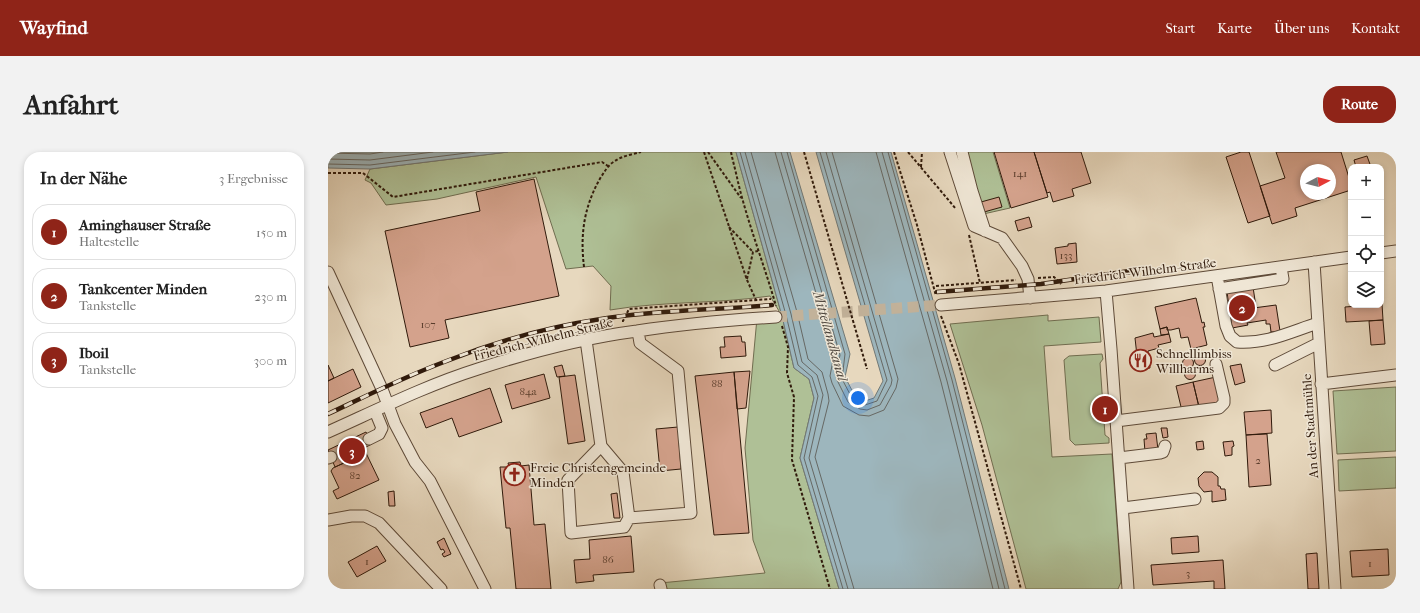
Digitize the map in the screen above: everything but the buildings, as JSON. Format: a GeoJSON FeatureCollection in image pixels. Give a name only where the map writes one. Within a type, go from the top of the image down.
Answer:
{"type":"FeatureCollection","features":[{"type":"Feature","properties":{"kind":"street"},"geometry":{"type":"LineString","coordinates":[[950,152],[979,228],[1002,238],[1022,266],[1028,279],[1030,298]]}},
{"type":"Feature","properties":{"kind":"street"},"geometry":{"type":"LineString","coordinates":[[962,152],[972,191],[979,228]]}},
{"type":"Feature","properties":{"kind":"street"},"geometry":{"type":"LineString","coordinates":[[1384,253],[1396,251]]}},
{"type":"Feature","properties":{"kind":"street","name":"Friedrich-Wilhelm-Straße"},"geometry":{"type":"LineString","coordinates":[[939,305],[1106,291],[1348,257]]}},
{"type":"Feature","properties":{"kind":"street","name":"An der Stadtmühle"},"geometry":{"type":"LineString","coordinates":[[1314,262],[1335,589]]}},
{"type":"Feature","properties":{"kind":"street"},"geometry":{"type":"LineString","coordinates":[[1219,289],[1283,279],[1281,267]]}},
{"type":"Feature","properties":{"kind":"street"},"geometry":{"type":"LineString","coordinates":[[328,272],[382,389],[399,430],[415,462],[430,481],[485,589]]}},
{"type":"Feature","properties":{"kind":"street"},"geometry":{"type":"LineString","coordinates":[[1217,276],[1226,326],[1230,336],[1237,342],[1260,342],[1318,324]]}},
{"type":"Feature","properties":{"kind":"street"},"geometry":{"type":"LineString","coordinates":[[1106,291],[1128,589]]}},
{"type":"Feature","properties":{"kind":"street","name":"Friedrich-Wilhelm-Straße"},"geometry":{"type":"LineString","coordinates":[[328,432],[420,391],[477,369],[525,355],[586,340],[638,330],[778,318]]}},
{"type":"Feature","properties":{"kind":"street"},"geometry":{"type":"LineString","coordinates":[[629,518],[691,513],[678,371],[640,343],[638,330]]}},
{"type":"Feature","properties":{"kind":"street"},"geometry":{"type":"LineString","coordinates":[[586,340],[601,446],[623,472],[629,518],[624,527],[572,533],[568,480],[601,446]]}},
{"type":"Feature","properties":{"kind":"street"},"geometry":{"type":"LineString","coordinates":[[1275,365],[1319,343]]}},
{"type":"Feature","properties":{"kind":"street"},"geometry":{"type":"LineString","coordinates":[[1116,421],[1219,408],[1224,403],[1224,398],[1216,364]]}},
{"type":"Feature","properties":{"kind":"street"},"geometry":{"type":"LineString","coordinates":[[1322,384],[1396,375]]}},
{"type":"Feature","properties":{"kind":"street"},"geometry":{"type":"LineString","coordinates":[[369,439],[379,434],[382,428],[375,411]]}},
{"type":"Feature","properties":{"kind":"street"},"geometry":{"type":"LineString","coordinates":[[1119,458],[1160,453],[1163,452],[1165,446]]}},
{"type":"Feature","properties":{"kind":"street"},"geometry":{"type":"LineString","coordinates":[[1122,508],[1195,499]]}},
{"type":"Feature","properties":{"kind":"street"},"geometry":{"type":"LineString","coordinates":[[328,520],[351,516],[365,516],[379,523],[441,589]]}},
{"type":"Feature","properties":{"kind":"path"},"geometry":{"type":"LineString","coordinates":[[584,267],[582,237],[584,220],[596,186],[608,166],[615,160],[641,152]]}},
{"type":"Feature","properties":{"kind":"path"},"geometry":{"type":"LineString","coordinates":[[704,152],[747,280],[756,300]]}},
{"type":"Feature","properties":{"kind":"path"},"geometry":{"type":"LineString","coordinates":[[708,152],[742,200]]}},
{"type":"Feature","properties":{"kind":"path"},"geometry":{"type":"LineString","coordinates":[[732,152],[742,200],[758,251],[768,276],[778,318],[788,347],[787,373],[794,397],[792,460],[830,589]]}},
{"type":"Feature","properties":{"kind":"path"},"geometry":{"type":"LineString","coordinates":[[804,152],[867,369]]}},
{"type":"Feature","properties":{"kind":"path"},"geometry":{"type":"LineString","coordinates":[[894,152],[917,225],[939,305],[959,364],[1021,589]]}},
{"type":"Feature","properties":{"kind":"path"},"geometry":{"type":"LineString","coordinates":[[908,152],[956,210]]}},
{"type":"Feature","properties":{"kind":"path"},"geometry":{"type":"LineString","coordinates":[[921,167],[922,152]]}},
{"type":"Feature","properties":{"kind":"path"},"geometry":{"type":"LineString","coordinates":[[328,173],[362,173],[393,197],[602,162],[608,166]]}},
{"type":"Feature","properties":{"kind":"path"},"geometry":{"type":"LineString","coordinates":[[979,228],[966,222],[980,283]]}},
{"type":"Feature","properties":{"kind":"path"},"geometry":{"type":"LineString","coordinates":[[729,226],[753,252]]}},
{"type":"Feature","properties":{"kind":"path"},"geometry":{"type":"LineString","coordinates":[[753,252],[758,251]]}},
{"type":"Feature","properties":{"kind":"path"},"geometry":{"type":"LineString","coordinates":[[747,280],[753,252]]}},
{"type":"Feature","properties":{"kind":"path"},"geometry":{"type":"LineString","coordinates":[[617,323],[623,321],[629,309],[771,299]]}},
{"type":"Feature","properties":{"kind":"green space"},"geometry":{"type":"Polygon","coordinates":[[[508,152],[736,152],[782,316],[770,296],[750,299],[650,305],[610,310],[611,286],[593,266],[566,269],[536,177],[437,199],[386,205],[371,183],[365,180],[370,169],[508,152]]]}},
{"type":"Feature","properties":{"kind":"green space"},"geometry":{"type":"Polygon","coordinates":[[[951,152],[993,152],[1010,208],[970,217],[951,152]]]}},
{"type":"Feature","properties":{"kind":"green space"},"geometry":{"type":"Polygon","coordinates":[[[1048,315],[1048,321],[1099,317],[1101,342],[1044,346],[1052,457],[1112,454],[1121,582],[1118,589],[1026,589],[982,425],[950,324],[1048,315]]]}},
{"type":"Feature","properties":{"kind":"green space"},"geometry":{"type":"Polygon","coordinates":[[[782,316],[794,368],[809,379],[814,398],[800,458],[839,589],[660,589],[660,583],[765,573],[753,540],[745,448],[757,318],[782,316]]]}},
{"type":"Feature","properties":{"kind":"green space"},"geometry":{"type":"Polygon","coordinates":[[[1102,354],[1103,359],[1100,363],[1105,435],[1109,438],[1109,443],[1075,445],[1070,440],[1064,360],[1069,356],[1102,354]]]}},
{"type":"Feature","properties":{"kind":"green space"},"geometry":{"type":"Polygon","coordinates":[[[1396,387],[1396,451],[1337,454],[1333,391],[1396,387]]]}},
{"type":"Feature","properties":{"kind":"green space"},"geometry":{"type":"Polygon","coordinates":[[[1396,457],[1396,488],[1339,491],[1338,460],[1396,457]]]}},
{"type":"Feature","properties":{"kind":"water"},"geometry":{"type":"Polygon","coordinates":[[[328,152],[508,152],[370,169],[328,168],[328,152]]]}},
{"type":"Feature","properties":{"kind":"water","name":"Mittellandkanal"},"geometry":{"type":"Polygon","coordinates":[[[736,152],[790,152],[850,354],[845,377],[855,396],[865,401],[874,398],[883,381],[816,152],[891,152],[955,378],[1009,589],[839,589],[800,458],[814,398],[809,379],[794,368],[782,316],[736,152]]]}},
{"type":"Feature","properties":{"kind":"tunnel"},"geometry":{"type":"LineString","coordinates":[[776,317],[941,305]]}},
{"type":"Feature","properties":{"kind":"tunnel"},"geometry":{"type":"LineString","coordinates":[[331,457],[369,439]]}},
{"type":"Feature","properties":{"kind":"railway"},"geometry":{"type":"LineString","coordinates":[[937,292],[1041,284],[1143,269]]}},
{"type":"Feature","properties":{"kind":"railway"},"geometry":{"type":"LineString","coordinates":[[328,414],[385,387],[463,355],[521,336],[561,326],[622,316],[772,305]]}},
{"type":"Feature","properties":{"kind":"place","name":"Tankcenter Minden"},"geometry":{"type":"Point","coordinates":[1242,308]}},
{"type":"Feature","properties":{"kind":"place","name":"Schnellimbiss Willharms"},"geometry":{"type":"Point","coordinates":[1140,360]}},
{"type":"Feature","properties":{"kind":"place","name":"Aminghauser Straße"},"geometry":{"type":"Point","coordinates":[1105,409]}},
{"type":"Feature","properties":{"kind":"place","name":"Iboil"},"geometry":{"type":"Point","coordinates":[352,451]}},
{"type":"Feature","properties":{"kind":"place","name":"Freie Christengemeinde Minden"},"geometry":{"type":"Point","coordinates":[515,474]}}]}
